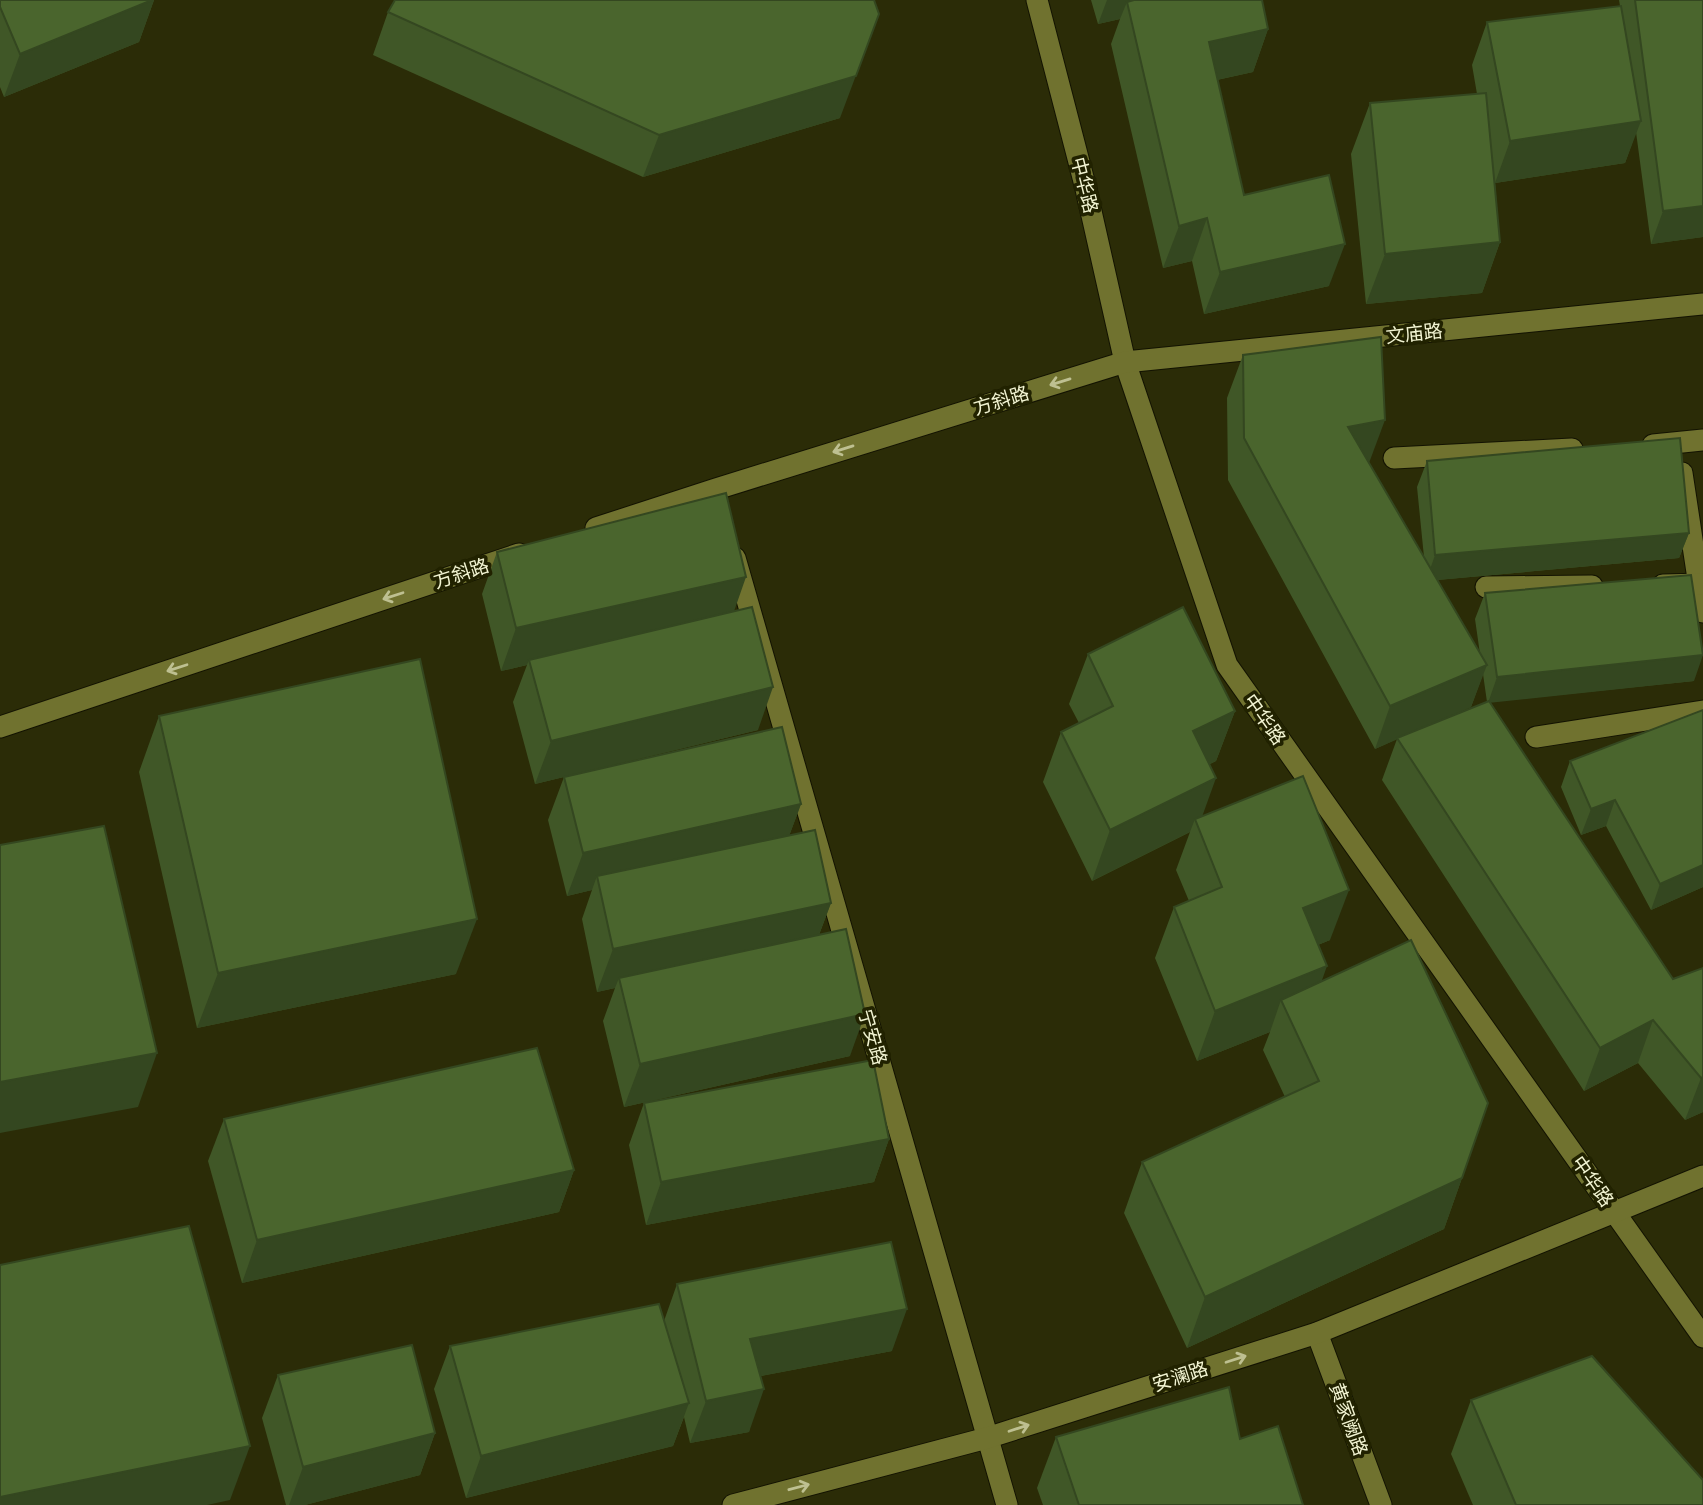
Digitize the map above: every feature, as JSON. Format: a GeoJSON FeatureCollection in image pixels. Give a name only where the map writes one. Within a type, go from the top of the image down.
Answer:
{"type":"FeatureCollection","features":[{"type":"Feature","properties":{"kind":"street","name":"中华路"},"geometry":{"type":"LineString","coordinates":[[1037,0],[1086,189],[1125,362],[1227,665],[1703,1337]]}},
{"type":"Feature","properties":{"kind":"street","name":"文庙路"},"geometry":{"type":"LineString","coordinates":[[1125,362],[1703,304]]}},
{"type":"Feature","properties":{"kind":"street","name":"方斜路"},"geometry":{"type":"LineString","coordinates":[[583,533],[718,495],[1125,362]]}},
{"type":"Feature","properties":{"kind":"street"},"geometry":{"type":"LineString","coordinates":[[1637,446],[1703,440]]}},
{"type":"Feature","properties":{"kind":"street"},"geometry":{"type":"LineString","coordinates":[[1677,444],[1701,584],[1703,612]]}},
{"type":"Feature","properties":{"kind":"street"},"geometry":{"type":"LineString","coordinates":[[1394,457],[1596,447]]}},
{"type":"Feature","properties":{"kind":"street","name":"宁安路"},"geometry":{"type":"LineString","coordinates":[[731,542],[1007,1505]]}},
{"type":"Feature","properties":{"kind":"street","name":"方斜路"},"geometry":{"type":"LineString","coordinates":[[0,727],[543,546]]}},
{"type":"Feature","properties":{"kind":"street"},"geometry":{"type":"LineString","coordinates":[[1646,585],[1701,584]]}},
{"type":"Feature","properties":{"kind":"street"},"geometry":{"type":"LineString","coordinates":[[1486,587],[1619,585]]}},
{"type":"Feature","properties":{"kind":"street"},"geometry":{"type":"LineString","coordinates":[[1536,737],[1703,711]]}},
{"type":"Feature","properties":{"kind":"street","name":"安澜路"},"geometry":{"type":"LineString","coordinates":[[733,1505],[987,1438],[1317,1333],[1703,1176]]}},
{"type":"Feature","properties":{"kind":"street","name":"黄家阙路"},"geometry":{"type":"LineString","coordinates":[[1317,1333],[1381,1505]]}},
{"type":"Feature","properties":{"kind":"building"},"geometry":{"type":"Polygon","coordinates":[[[0,0],[152,0],[20,54],[0,7],[0,0]]]}},
{"type":"Feature","properties":{"kind":"building"},"geometry":{"type":"Polygon","coordinates":[[[395,0],[874,0],[879,14],[856,76],[659,135],[388,12],[395,0]]]}},
{"type":"Feature","properties":{"kind":"building"},"geometry":{"type":"Polygon","coordinates":[[[1262,0],[1268,29],[1209,42],[1244,195],[1329,175],[1345,244],[1220,272],[1207,218],[1179,226],[1127,2],[1262,0]]]}},
{"type":"Feature","properties":{"kind":"building"},"geometry":{"type":"Polygon","coordinates":[[[1635,0],[1703,0],[1703,206],[1663,211],[1635,0]]]}},
{"type":"Feature","properties":{"kind":"building"},"geometry":{"type":"Polygon","coordinates":[[[1621,6],[1641,121],[1510,141],[1487,22],[1621,6]]]}},
{"type":"Feature","properties":{"kind":"building"},"geometry":{"type":"Polygon","coordinates":[[[1486,93],[1500,242],[1385,254],[1370,103],[1486,93]]]}},
{"type":"Feature","properties":{"kind":"building"},"geometry":{"type":"Polygon","coordinates":[[[1381,337],[1385,420],[1348,427],[1487,665],[1390,706],[1244,438],[1243,355],[1381,337]]]}},
{"type":"Feature","properties":{"kind":"building"},"geometry":{"type":"Polygon","coordinates":[[[1680,438],[1689,533],[1435,555],[1427,461],[1680,438]]]}},
{"type":"Feature","properties":{"kind":"building"},"geometry":{"type":"Polygon","coordinates":[[[726,493],[746,577],[516,628],[497,552],[726,493]]]}},
{"type":"Feature","properties":{"kind":"building"},"geometry":{"type":"Polygon","coordinates":[[[1691,575],[1703,655],[1497,677],[1485,593],[1691,575]]]}},
{"type":"Feature","properties":{"kind":"building"},"geometry":{"type":"Polygon","coordinates":[[[752,607],[773,687],[551,741],[529,660],[752,607]]]}},
{"type":"Feature","properties":{"kind":"building"},"geometry":{"type":"Polygon","coordinates":[[[1183,607],[1235,711],[1193,731],[1216,778],[1110,830],[1061,732],[1113,706],[1088,654],[1183,607]]]}},
{"type":"Feature","properties":{"kind":"building"},"geometry":{"type":"Polygon","coordinates":[[[420,659],[477,919],[218,973],[159,716],[420,659]]]}},
{"type":"Feature","properties":{"kind":"building"},"geometry":{"type":"Polygon","coordinates":[[[1489,701],[1673,979],[1703,968],[1703,1077],[1701,1078],[1653,1020],[1600,1048],[1397,738],[1489,701]]]}},
{"type":"Feature","properties":{"kind":"building"},"geometry":{"type":"Polygon","coordinates":[[[1703,710],[1703,865],[1660,884],[1615,800],[1591,809],[1570,761],[1703,710]]]}},
{"type":"Feature","properties":{"kind":"building"},"geometry":{"type":"Polygon","coordinates":[[[782,727],[801,804],[583,853],[564,777],[782,727]]]}},
{"type":"Feature","properties":{"kind":"building"},"geometry":{"type":"Polygon","coordinates":[[[1303,776],[1349,890],[1303,908],[1327,966],[1215,1011],[1174,907],[1222,887],[1195,819],[1303,776]]]}},
{"type":"Feature","properties":{"kind":"building"},"geometry":{"type":"Polygon","coordinates":[[[104,826],[157,1053],[0,1082],[0,845],[104,826]]]}},
{"type":"Feature","properties":{"kind":"building"},"geometry":{"type":"Polygon","coordinates":[[[815,830],[831,903],[613,949],[597,876],[815,830]]]}},
{"type":"Feature","properties":{"kind":"building"},"geometry":{"type":"Polygon","coordinates":[[[846,929],[865,1014],[640,1064],[619,978],[846,929]]]}},
{"type":"Feature","properties":{"kind":"building"},"geometry":{"type":"Polygon","coordinates":[[[1411,940],[1488,1103],[1462,1178],[1205,1297],[1142,1162],[1319,1081],[1281,1000],[1411,940]]]}},
{"type":"Feature","properties":{"kind":"building"},"geometry":{"type":"Polygon","coordinates":[[[537,1048],[574,1170],[257,1240],[224,1119],[537,1048]]]}},
{"type":"Feature","properties":{"kind":"building"},"geometry":{"type":"Polygon","coordinates":[[[873,1060],[889,1139],[661,1182],[644,1103],[873,1060]]]}},
{"type":"Feature","properties":{"kind":"building"},"geometry":{"type":"Polygon","coordinates":[[[189,1226],[250,1446],[0,1497],[0,1265],[189,1226]]]}},
{"type":"Feature","properties":{"kind":"building"},"geometry":{"type":"Polygon","coordinates":[[[891,1242],[907,1309],[750,1339],[764,1389],[706,1401],[677,1284],[891,1242]]]}},
{"type":"Feature","properties":{"kind":"building"},"geometry":{"type":"Polygon","coordinates":[[[659,1304],[689,1403],[481,1456],[450,1346],[659,1304]]]}},
{"type":"Feature","properties":{"kind":"building"},"geometry":{"type":"Polygon","coordinates":[[[412,1345],[435,1433],[303,1467],[278,1375],[412,1345]]]}},
{"type":"Feature","properties":{"kind":"building"},"geometry":{"type":"Polygon","coordinates":[[[1592,1356],[1703,1480],[1703,1505],[1516,1505],[1471,1400],[1592,1356]]]}},
{"type":"Feature","properties":{"kind":"building"},"geometry":{"type":"Polygon","coordinates":[[[1229,1387],[1240,1439],[1278,1426],[1303,1505],[1079,1505],[1056,1437],[1229,1387]]]}}]}
